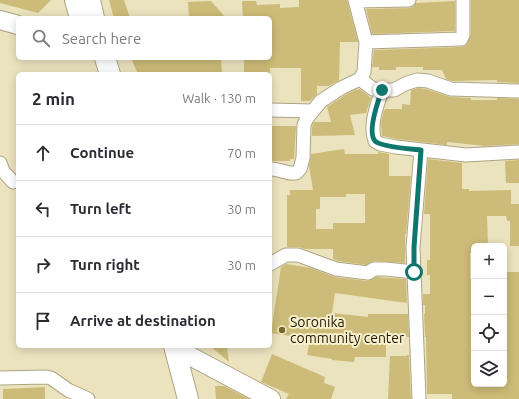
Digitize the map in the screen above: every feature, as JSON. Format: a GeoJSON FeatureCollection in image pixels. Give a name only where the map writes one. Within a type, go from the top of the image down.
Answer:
{"type":"FeatureCollection","features":[{"type":"Feature","properties":{"kind":"main road"},"geometry":{"type":"LineString","coordinates":[[75,0],[79,16]]}},
{"type":"Feature","properties":{"kind":"main road"},"geometry":{"type":"LineString","coordinates":[[90,0],[94,16]]}},
{"type":"Feature","properties":{"kind":"main road"},"geometry":{"type":"LineString","coordinates":[[0,20],[16,24]]}},
{"type":"Feature","properties":{"kind":"main road"},"geometry":{"type":"LineString","coordinates":[[96,60],[99,72]]}},
{"type":"Feature","properties":{"kind":"main road"},"geometry":{"type":"LineString","coordinates":[[106,60],[109,72]]}},
{"type":"Feature","properties":{"kind":"main road"},"geometry":{"type":"LineString","coordinates":[[181,351],[188,399]]}},
{"type":"Feature","properties":{"kind":"main road"},"geometry":{"type":"LineString","coordinates":[[181,351],[199,399]]}},
{"type":"Feature","properties":{"kind":"main road"},"geometry":{"type":"LineString","coordinates":[[181,351],[271,399]]}},
{"type":"Feature","properties":{"kind":"street"},"geometry":{"type":"LineString","coordinates":[[272,169],[275,168],[286,174],[296,173],[300,169],[304,158],[304,125],[307,118],[321,101],[341,88],[360,79],[364,72],[366,42],[355,0],[409,0]]}},
{"type":"Feature","properties":{"kind":"street"},"geometry":{"type":"LineString","coordinates":[[366,42],[461,39],[463,35],[463,0]]}},
{"type":"Feature","properties":{"kind":"street"},"geometry":{"type":"LineString","coordinates":[[360,79],[373,89],[382,90],[394,90],[405,84],[418,80],[428,81],[451,89],[519,91]]}},
{"type":"Feature","properties":{"kind":"street"},"geometry":{"type":"LineString","coordinates":[[382,90],[375,112],[372,135],[375,141],[380,144],[466,155],[519,152]]}},
{"type":"Feature","properties":{"kind":"street"},"geometry":{"type":"LineString","coordinates":[[272,110],[313,111]]}},
{"type":"Feature","properties":{"kind":"street"},"geometry":{"type":"LineString","coordinates":[[419,399],[414,247],[421,150]]}},
{"type":"Feature","properties":{"kind":"street"},"geometry":{"type":"LineString","coordinates":[[0,163],[3,170],[13,182]]}},
{"type":"Feature","properties":{"kind":"street"},"geometry":{"type":"LineString","coordinates":[[272,263],[286,255],[298,255],[336,269],[368,273],[374,269],[414,272]]}},
{"type":"Feature","properties":{"kind":"street"},"geometry":{"type":"LineString","coordinates":[[0,378],[51,378],[68,390],[88,399]]}},
{"type":"Feature","properties":{"kind":"building"},"geometry":{"type":"Polygon","coordinates":[[[0,0],[51,0],[38,13],[0,3],[0,0]]]}},
{"type":"Feature","properties":{"kind":"building"},"geometry":{"type":"Polygon","coordinates":[[[109,0],[124,0],[129,16],[113,16],[109,0]]]}},
{"type":"Feature","properties":{"kind":"building"},"geometry":{"type":"Polygon","coordinates":[[[299,0],[347,0],[358,42],[340,42],[339,80],[329,86],[317,86],[317,94],[310,101],[301,101],[301,68],[270,68],[270,72],[244,72],[244,60],[272,60],[272,16],[243,16],[242,1],[256,1],[257,5],[280,4],[280,8],[299,7],[299,0]]]}},
{"type":"Feature","properties":{"kind":"building"},"geometry":{"type":"Polygon","coordinates":[[[471,0],[519,0],[519,83],[497,82],[497,80],[452,81],[446,79],[442,70],[423,70],[423,67],[396,67],[396,70],[379,70],[379,67],[372,67],[374,50],[461,47],[466,45],[471,35],[471,0]]]}},
{"type":"Feature","properties":{"kind":"building"},"geometry":{"type":"Polygon","coordinates":[[[211,1],[224,16],[189,16],[188,2],[211,1]]]}},
{"type":"Feature","properties":{"kind":"building"},"geometry":{"type":"Polygon","coordinates":[[[455,1],[455,31],[372,34],[366,9],[409,8],[413,7],[416,3],[455,1]]]}},
{"type":"Feature","properties":{"kind":"building"},"geometry":{"type":"Polygon","coordinates":[[[132,60],[221,60],[222,72],[137,72],[132,60]]]}},
{"type":"Feature","properties":{"kind":"building"},"geometry":{"type":"Polygon","coordinates":[[[418,88],[451,97],[471,98],[471,100],[497,100],[497,98],[519,99],[519,144],[485,146],[447,142],[447,145],[382,136],[381,123],[384,110],[402,109],[402,104],[410,105],[411,90],[418,88]]]}},
{"type":"Feature","properties":{"kind":"building"},"geometry":{"type":"Polygon","coordinates":[[[360,89],[371,98],[366,113],[350,115],[355,135],[312,136],[312,127],[314,122],[331,122],[327,107],[345,95],[360,89]]]}},
{"type":"Feature","properties":{"kind":"building"},"geometry":{"type":"Polygon","coordinates":[[[272,126],[296,126],[294,159],[290,159],[290,161],[272,161],[272,126]]]}},
{"type":"Feature","properties":{"kind":"building"},"geometry":{"type":"Polygon","coordinates":[[[344,149],[345,154],[378,154],[378,152],[389,154],[389,176],[411,176],[405,234],[405,263],[374,261],[366,265],[333,259],[333,249],[287,247],[287,195],[290,195],[290,190],[313,190],[309,166],[311,154],[344,149]],[[346,194],[346,197],[320,197],[320,209],[316,209],[316,229],[333,229],[333,223],[365,223],[365,194],[346,194]]]}},
{"type":"Feature","properties":{"kind":"building"},"geometry":{"type":"Polygon","coordinates":[[[428,159],[462,163],[462,189],[469,189],[469,191],[511,190],[511,204],[519,204],[519,246],[510,246],[510,221],[507,221],[506,216],[487,216],[488,243],[471,243],[470,279],[471,387],[507,387],[507,272],[519,272],[519,399],[452,399],[452,394],[427,394],[424,314],[425,305],[423,305],[423,294],[430,294],[430,275],[427,275],[427,260],[430,260],[430,214],[424,214],[428,159]]]}},
{"type":"Feature","properties":{"kind":"building"},"geometry":{"type":"Polygon","coordinates":[[[519,160],[519,183],[506,183],[505,161],[519,160]]]}},
{"type":"Feature","properties":{"kind":"building"},"geometry":{"type":"Polygon","coordinates":[[[286,264],[311,268],[335,277],[367,281],[376,277],[406,279],[407,303],[335,293],[332,313],[368,317],[368,314],[408,314],[409,337],[386,337],[386,357],[355,357],[354,362],[332,360],[307,355],[310,339],[272,333],[281,267],[286,264]]]}},
{"type":"Feature","properties":{"kind":"building"},"geometry":{"type":"Polygon","coordinates":[[[212,348],[227,348],[229,362],[212,348]]]}},
{"type":"Feature","properties":{"kind":"building"},"geometry":{"type":"Polygon","coordinates":[[[272,354],[325,377],[324,383],[335,387],[331,399],[286,399],[289,394],[261,382],[272,354]]]}},
{"type":"Feature","properties":{"kind":"building"},"geometry":{"type":"Polygon","coordinates":[[[409,355],[411,399],[388,399],[390,356],[409,355]]]}},
{"type":"Feature","properties":{"kind":"building"},"geometry":{"type":"Polygon","coordinates":[[[215,386],[224,386],[249,399],[216,399],[215,386]]]}},
{"type":"Feature","properties":{"kind":"building"},"geometry":{"type":"Polygon","coordinates":[[[45,387],[45,399],[3,399],[3,389],[45,387]]]}},
{"type":"Feature","properties":{"kind":"place","name":"Soronika community center"},"geometry":{"type":"Point","coordinates":[282,330]}},
{"type":"Feature","properties":{"kind":"route"},"geometry":{"type":"LineString","coordinates":[[382,90],[373,124],[372,135],[375,141],[380,144],[421,150],[414,247],[414,272]]}}]}
